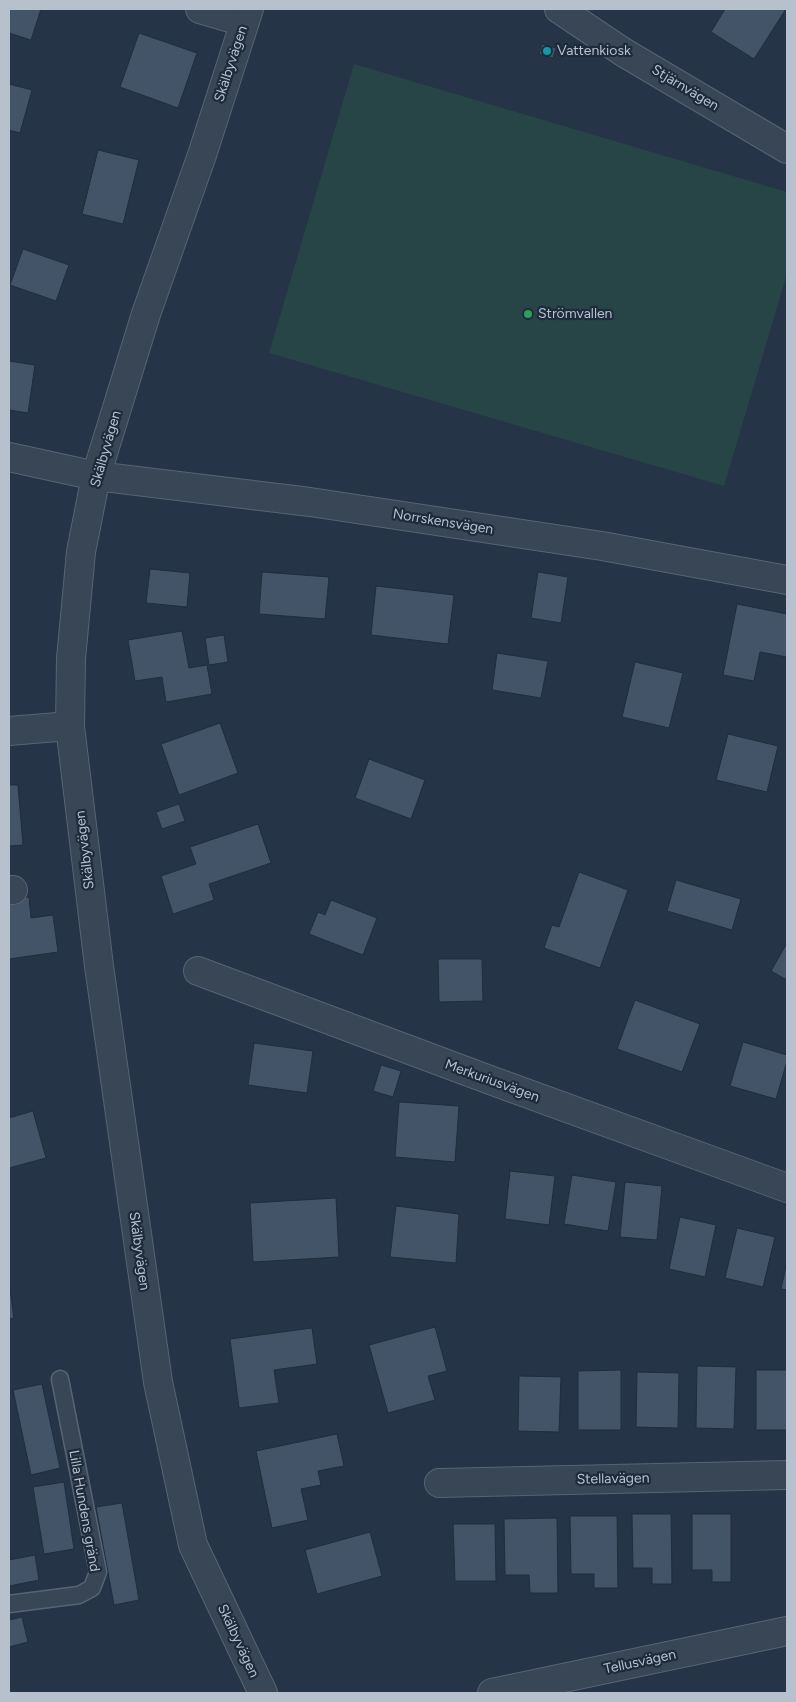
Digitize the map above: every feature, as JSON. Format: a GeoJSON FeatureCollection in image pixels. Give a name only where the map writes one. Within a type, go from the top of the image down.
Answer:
{"type":"FeatureCollection","features":[{"type":"Feature","properties":{"kind":"street"},"geometry":{"type":"LineString","coordinates":[[200,9],[247,16]]}},
{"type":"Feature","properties":{"kind":"street","name":"Stjärnvägen"},"geometry":{"type":"LineString","coordinates":[[559,9],[620,59],[787,149]]}},
{"type":"Feature","properties":{"kind":"street","name":"Skälbyvägen"},"geometry":{"type":"LineString","coordinates":[[247,16],[202,154],[146,314],[96,476],[81,552],[71,659],[70,726],[99,966],[158,1382],[193,1545],[263,1693]]}},
{"type":"Feature","properties":{"kind":"street","name":"Norrskensvägen"},"geometry":{"type":"LineString","coordinates":[[9,457],[96,476],[310,502],[602,546],[787,580]]}},
{"type":"Feature","properties":{"kind":"street"},"geometry":{"type":"LineString","coordinates":[[9,731],[70,726]]}},
{"type":"Feature","properties":{"kind":"street","name":"Merkuriusvägen"},"geometry":{"type":"LineString","coordinates":[[198,971],[787,1188]]}},
{"type":"Feature","properties":{"kind":"street","name":"Stellavägen"},"geometry":{"type":"LineString","coordinates":[[439,1483],[787,1475]]}},
{"type":"Feature","properties":{"kind":"street","name":"Tellusvägen"},"geometry":{"type":"LineString","coordinates":[[492,1693],[787,1630]]}},
{"type":"Feature","properties":{"kind":"lane","name":"Lilla Hundens gränd"},"geometry":{"type":"LineString","coordinates":[[9,1604],[79,1595],[92,1588],[98,1572],[60,1378]]}},
{"type":"Feature","properties":{"kind":"green space","name":"Strömvallen"},"geometry":{"type":"Polygon","coordinates":[[[354,64],[787,192],[787,274],[724,486],[269,353],[354,64]]]}},
{"type":"Feature","properties":{"kind":"building"},"geometry":{"type":"Polygon","coordinates":[[[9,9],[41,9],[31,40],[9,33],[9,9]]]}},
{"type":"Feature","properties":{"kind":"building"},"geometry":{"type":"Polygon","coordinates":[[[725,9],[786,9],[754,59],[711,32],[725,9]]]}},
{"type":"Feature","properties":{"kind":"building"},"geometry":{"type":"Polygon","coordinates":[[[139,33],[197,53],[178,108],[120,87],[139,33]]]}},
{"type":"Feature","properties":{"kind":"building","name":"Vattenkiosk"},"geometry":{"type":"Polygon","coordinates":[[[542,44],[556,48],[553,58],[539,54],[542,44]]]}},
{"type":"Feature","properties":{"kind":"building"},"geometry":{"type":"Polygon","coordinates":[[[9,84],[32,90],[20,133],[9,130],[9,84]]]}},
{"type":"Feature","properties":{"kind":"building"},"geometry":{"type":"Polygon","coordinates":[[[98,150],[139,160],[123,224],[82,214],[98,150]]]}},
{"type":"Feature","properties":{"kind":"building"},"geometry":{"type":"Polygon","coordinates":[[[23,249],[69,265],[56,301],[10,285],[23,249]]]}},
{"type":"Feature","properties":{"kind":"building"},"geometry":{"type":"Polygon","coordinates":[[[9,361],[35,365],[28,413],[9,410],[9,361]]]}},
{"type":"Feature","properties":{"kind":"building"},"geometry":{"type":"Polygon","coordinates":[[[150,569],[190,573],[187,607],[146,603],[150,569]]]}},
{"type":"Feature","properties":{"kind":"building"},"geometry":{"type":"Polygon","coordinates":[[[262,572],[329,577],[325,619],[259,614],[262,572]]]}},
{"type":"Feature","properties":{"kind":"building"},"geometry":{"type":"Polygon","coordinates":[[[538,572],[568,577],[561,623],[531,618],[538,572]]]}},
{"type":"Feature","properties":{"kind":"building"},"geometry":{"type":"Polygon","coordinates":[[[376,586],[454,595],[448,644],[371,635],[376,586]]]}},
{"type":"Feature","properties":{"kind":"building"},"geometry":{"type":"Polygon","coordinates":[[[737,604],[787,614],[787,657],[760,652],[754,681],[723,675],[737,604]]]}},
{"type":"Feature","properties":{"kind":"building"},"geometry":{"type":"Polygon","coordinates":[[[182,631],[189,668],[207,665],[212,694],[166,702],[162,677],[135,681],[128,640],[182,631]]]}},
{"type":"Feature","properties":{"kind":"building"},"geometry":{"type":"Polygon","coordinates":[[[224,635],[228,662],[209,665],[205,638],[224,635]]]}},
{"type":"Feature","properties":{"kind":"building"},"geometry":{"type":"Polygon","coordinates":[[[497,653],[548,661],[541,698],[492,690],[497,653]]]}},
{"type":"Feature","properties":{"kind":"building"},"geometry":{"type":"Polygon","coordinates":[[[635,662],[683,673],[669,728],[622,717],[635,662]]]}},
{"type":"Feature","properties":{"kind":"building"},"geometry":{"type":"Polygon","coordinates":[[[220,723],[238,773],[179,795],[161,744],[220,723]]]}},
{"type":"Feature","properties":{"kind":"building"},"geometry":{"type":"Polygon","coordinates":[[[728,734],[778,746],[767,792],[716,780],[728,734]]]}},
{"type":"Feature","properties":{"kind":"building"},"geometry":{"type":"Polygon","coordinates":[[[369,759],[425,780],[411,819],[355,798],[369,759]]]}},
{"type":"Feature","properties":{"kind":"building"},"geometry":{"type":"Polygon","coordinates":[[[9,785],[18,785],[23,845],[9,846],[9,785]]]}},
{"type":"Feature","properties":{"kind":"building"},"geometry":{"type":"Polygon","coordinates":[[[179,804],[185,821],[162,829],[156,812],[179,804]]]}},
{"type":"Feature","properties":{"kind":"building"},"geometry":{"type":"Polygon","coordinates":[[[258,824],[271,863],[209,884],[214,900],[173,914],[161,876],[196,864],[190,847],[258,824]]]}},
{"type":"Feature","properties":{"kind":"building"},"geometry":{"type":"Polygon","coordinates":[[[579,872],[628,890],[600,968],[544,948],[552,925],[559,927],[579,872]]]}},
{"type":"Feature","properties":{"kind":"building"},"geometry":{"type":"Polygon","coordinates":[[[676,880],[741,899],[732,930],[667,911],[676,880]]]}},
{"type":"Feature","properties":{"kind":"building"},"geometry":{"type":"Polygon","coordinates":[[[29,897],[31,918],[53,915],[58,952],[9,959],[9,900],[29,897]]]}},
{"type":"Feature","properties":{"kind":"building"},"geometry":{"type":"Polygon","coordinates":[[[331,900],[377,918],[363,955],[309,934],[318,912],[325,915],[331,900]]]}},
{"type":"Feature","properties":{"kind":"building"},"geometry":{"type":"Polygon","coordinates":[[[787,943],[787,980],[771,971],[787,943]]]}},
{"type":"Feature","properties":{"kind":"building"},"geometry":{"type":"Polygon","coordinates":[[[438,959],[482,959],[483,1001],[439,1002],[438,959]]]}},
{"type":"Feature","properties":{"kind":"building"},"geometry":{"type":"Polygon","coordinates":[[[635,1000],[700,1024],[682,1072],[617,1049],[635,1000]]]}},
{"type":"Feature","properties":{"kind":"building"},"geometry":{"type":"Polygon","coordinates":[[[743,1042],[787,1055],[776,1099],[730,1086],[743,1042]]]}},
{"type":"Feature","properties":{"kind":"building"},"geometry":{"type":"Polygon","coordinates":[[[254,1043],[313,1051],[307,1093],[248,1085],[254,1043]]]}},
{"type":"Feature","properties":{"kind":"building"},"geometry":{"type":"Polygon","coordinates":[[[381,1065],[401,1071],[393,1097],[373,1091],[381,1065]]]}},
{"type":"Feature","properties":{"kind":"building"},"geometry":{"type":"Polygon","coordinates":[[[399,1102],[459,1106],[455,1162],[395,1157],[399,1102]]]}},
{"type":"Feature","properties":{"kind":"building"},"geometry":{"type":"Polygon","coordinates":[[[33,1111],[46,1158],[9,1168],[9,1118],[33,1111]]]}},
{"type":"Feature","properties":{"kind":"building"},"geometry":{"type":"Polygon","coordinates":[[[510,1171],[555,1176],[549,1225],[505,1219],[510,1171]]]}},
{"type":"Feature","properties":{"kind":"building"},"geometry":{"type":"Polygon","coordinates":[[[572,1175],[616,1182],[608,1231],[564,1224],[572,1175]]]}},
{"type":"Feature","properties":{"kind":"building"},"geometry":{"type":"Polygon","coordinates":[[[625,1182],[662,1186],[657,1240],[620,1237],[625,1182]]]}},
{"type":"Feature","properties":{"kind":"building"},"geometry":{"type":"Polygon","coordinates":[[[336,1198],[339,1257],[253,1262],[250,1203],[336,1198]]]}},
{"type":"Feature","properties":{"kind":"building"},"geometry":{"type":"Polygon","coordinates":[[[396,1206],[459,1214],[456,1263],[390,1257],[396,1206]]]}},
{"type":"Feature","properties":{"kind":"building"},"geometry":{"type":"Polygon","coordinates":[[[680,1217],[716,1225],[705,1277],[669,1269],[680,1217]]]}},
{"type":"Feature","properties":{"kind":"building"},"geometry":{"type":"Polygon","coordinates":[[[737,1228],[775,1237],[763,1287],[725,1278],[737,1228]]]}},
{"type":"Feature","properties":{"kind":"building"},"geometry":{"type":"Polygon","coordinates":[[[787,1262],[787,1290],[781,1289],[787,1262]]]}},
{"type":"Feature","properties":{"kind":"building"},"geometry":{"type":"Polygon","coordinates":[[[9,1282],[14,1318],[9,1319],[9,1282]]]}},
{"type":"Feature","properties":{"kind":"building"},"geometry":{"type":"Polygon","coordinates":[[[435,1327],[447,1371],[428,1376],[435,1400],[388,1413],[369,1345],[435,1327]]]}},
{"type":"Feature","properties":{"kind":"building"},"geometry":{"type":"Polygon","coordinates":[[[312,1328],[317,1364],[274,1370],[279,1403],[239,1408],[230,1339],[312,1328]]]}},
{"type":"Feature","properties":{"kind":"building"},"geometry":{"type":"Polygon","coordinates":[[[697,1366],[736,1367],[734,1429],[696,1428],[697,1366]]]}},
{"type":"Feature","properties":{"kind":"building"},"geometry":{"type":"Polygon","coordinates":[[[621,1370],[621,1430],[578,1430],[578,1371],[621,1370]]]}},
{"type":"Feature","properties":{"kind":"building"},"geometry":{"type":"Polygon","coordinates":[[[756,1370],[787,1370],[787,1430],[756,1430],[756,1370]]]}},
{"type":"Feature","properties":{"kind":"building"},"geometry":{"type":"Polygon","coordinates":[[[637,1372],[679,1373],[678,1428],[636,1427],[637,1372]]]}},
{"type":"Feature","properties":{"kind":"building"},"geometry":{"type":"Polygon","coordinates":[[[519,1376],[561,1377],[559,1432],[518,1431],[519,1376]]]}},
{"type":"Feature","properties":{"kind":"building"},"geometry":{"type":"Polygon","coordinates":[[[42,1384],[60,1468],[31,1475],[13,1390],[42,1384]]]}},
{"type":"Feature","properties":{"kind":"building"},"geometry":{"type":"Polygon","coordinates":[[[337,1434],[344,1466],[318,1471],[321,1485],[301,1489],[308,1520],[272,1528],[256,1451],[337,1434]]]}},
{"type":"Feature","properties":{"kind":"building"},"geometry":{"type":"Polygon","coordinates":[[[64,1482],[74,1549],[44,1554],[33,1487],[64,1482]]]}},
{"type":"Feature","properties":{"kind":"building"},"geometry":{"type":"Polygon","coordinates":[[[122,1503],[139,1600],[114,1605],[96,1507],[122,1503]]]}},
{"type":"Feature","properties":{"kind":"building"},"geometry":{"type":"Polygon","coordinates":[[[632,1514],[671,1514],[672,1584],[652,1584],[652,1568],[633,1568],[632,1514]]]}},
{"type":"Feature","properties":{"kind":"building"},"geometry":{"type":"Polygon","coordinates":[[[692,1514],[731,1514],[731,1582],[712,1582],[712,1570],[692,1570],[692,1514]]]}},
{"type":"Feature","properties":{"kind":"building"},"geometry":{"type":"Polygon","coordinates":[[[570,1516],[617,1516],[618,1588],[594,1588],[594,1574],[571,1574],[570,1516]]]}},
{"type":"Feature","properties":{"kind":"building"},"geometry":{"type":"Polygon","coordinates":[[[557,1518],[558,1593],[530,1593],[529,1575],[505,1575],[504,1519],[557,1518]]]}},
{"type":"Feature","properties":{"kind":"building"},"geometry":{"type":"Polygon","coordinates":[[[453,1524],[495,1524],[496,1581],[455,1581],[453,1524]]]}},
{"type":"Feature","properties":{"kind":"building"},"geometry":{"type":"Polygon","coordinates":[[[370,1532],[382,1576],[317,1594],[305,1550],[370,1532]]]}},
{"type":"Feature","properties":{"kind":"building"},"geometry":{"type":"Polygon","coordinates":[[[35,1555],[39,1580],[9,1586],[9,1560],[35,1555]]]}},
{"type":"Feature","properties":{"kind":"building"},"geometry":{"type":"Polygon","coordinates":[[[22,1617],[28,1642],[9,1647],[9,1620],[22,1617]]]}},
{"type":"Feature","properties":{"kind":"place","name":"Vattenkiosk"},"geometry":{"type":"Point","coordinates":[547,51]}},
{"type":"Feature","properties":{"kind":"place","name":"Strömvallen"},"geometry":{"type":"Point","coordinates":[528,314]}}]}
